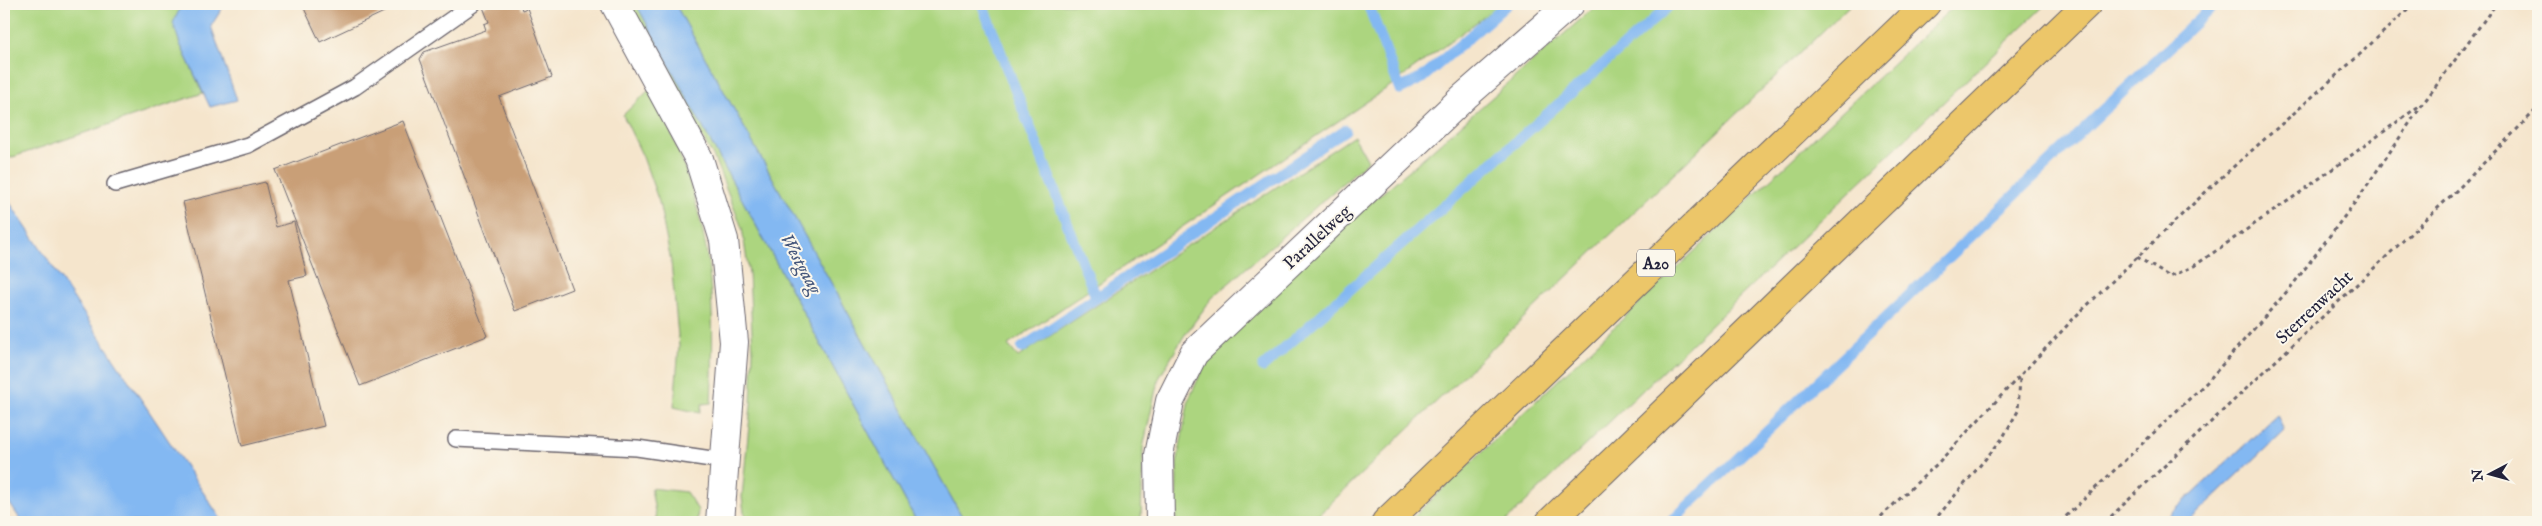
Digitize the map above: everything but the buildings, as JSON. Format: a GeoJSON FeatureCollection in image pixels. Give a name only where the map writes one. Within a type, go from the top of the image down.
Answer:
{"type":"FeatureCollection","features":[{"type":"Feature","properties":{"kind":"highway","name":"A20"},"geometry":{"type":"LineString","coordinates":[[1386,522],[1926,4]]}},
{"type":"Feature","properties":{"kind":"highway"},"geometry":{"type":"LineString","coordinates":[[1550,522],[2088,4]]}},
{"type":"Feature","properties":{"kind":"street"},"geometry":{"type":"LineString","coordinates":[[615,4],[699,160],[724,240],[734,342],[720,522]]}},
{"type":"Feature","properties":{"kind":"street","name":"Parallelweg"},"geometry":{"type":"LineString","coordinates":[[1160,522],[1159,455],[1170,401],[1194,354],[1465,96],[1570,4]]}},
{"type":"Feature","properties":{"kind":"lane"},"geometry":{"type":"LineString","coordinates":[[114,184],[248,145],[355,87],[473,4]]}},
{"type":"Feature","properties":{"kind":"lane"},"geometry":{"type":"LineString","coordinates":[[456,439],[637,448],[725,461]]}},
{"type":"Feature","properties":{"kind":"path"},"geometry":{"type":"LineString","coordinates":[[1875,522],[1937,464],[2076,316],[2137,257],[2214,184],[2356,58],[2413,4]]}},
{"type":"Feature","properties":{"kind":"path"},"geometry":{"type":"LineString","coordinates":[[2060,522],[2207,382],[2291,287],[2359,197],[2422,105],[2496,4]]}},
{"type":"Feature","properties":{"kind":"path"},"geometry":{"type":"LineString","coordinates":[[2137,257],[2170,278],[2194,266],[2422,105]]}},
{"type":"Feature","properties":{"kind":"path","name":"Sterrenwacht"},"geometry":{"type":"LineString","coordinates":[[2105,522],[2459,188],[2538,108]]}},
{"type":"Feature","properties":{"kind":"path"},"geometry":{"type":"LineString","coordinates":[[1933,522],[2002,440],[2018,411],[2020,377]]}},
{"type":"Feature","properties":{"kind":"green space"},"geometry":{"type":"Polygon","coordinates":[[[4,4],[182,4],[174,23],[180,44],[203,93],[4,160],[4,4]]]}},
{"type":"Feature","properties":{"kind":"green space"},"geometry":{"type":"Polygon","coordinates":[[[628,4],[636,4],[917,522],[748,522],[744,512],[742,497],[751,405],[753,352],[749,274],[742,228],[714,158],[628,4]]]}},
{"type":"Feature","properties":{"kind":"green space"},"geometry":{"type":"Polygon","coordinates":[[[675,4],[1501,4],[1390,86],[1008,345],[1018,357],[1354,136],[1368,161],[1212,298],[1184,336],[1158,380],[1143,448],[1141,522],[965,522],[675,4]]]}},
{"type":"Feature","properties":{"kind":"green space"},"geometry":{"type":"Polygon","coordinates":[[[1598,4],[1851,4],[1311,522],[1176,522],[1177,463],[1189,399],[1204,366],[1226,334],[1280,280],[1414,166],[1598,4]]]}},
{"type":"Feature","properties":{"kind":"green space"},"geometry":{"type":"Polygon","coordinates":[[[1956,4],[2046,4],[1505,522],[1408,522],[1956,4]]]}},
{"type":"Feature","properties":{"kind":"green space"},"geometry":{"type":"Polygon","coordinates":[[[651,88],[670,130],[686,173],[699,217],[708,262],[712,332],[711,403],[702,404],[700,413],[674,407],[679,346],[671,262],[659,202],[643,157],[623,115],[651,88]]]}},
{"type":"Feature","properties":{"kind":"green space"},"geometry":{"type":"Polygon","coordinates":[[[651,488],[686,492],[698,510],[697,522],[653,522],[656,518],[651,488]]]}},
{"type":"Feature","properties":{"kind":"water"},"geometry":{"type":"Polygon","coordinates":[[[182,4],[225,4],[211,26],[237,100],[210,107],[180,44],[173,23],[182,4]]]}},
{"type":"Feature","properties":{"kind":"water","name":"Westgaag"},"geometry":{"type":"Polygon","coordinates":[[[636,4],[675,4],[965,522],[917,522],[636,4]]]}},
{"type":"Feature","properties":{"kind":"water"},"geometry":{"type":"Polygon","coordinates":[[[4,194],[223,522],[22,522],[4,495],[4,194]]]}},
{"type":"Feature","properties":{"kind":"water"},"geometry":{"type":"Polygon","coordinates":[[[2277,415],[2284,431],[2188,522],[2162,522],[2277,415]]]}},
{"type":"Feature","properties":{"kind":"waterway"},"geometry":{"type":"LineString","coordinates":[[982,4],[1096,297]]}},
{"type":"Feature","properties":{"kind":"waterway"},"geometry":{"type":"LineString","coordinates":[[1368,4],[1400,89],[1422,78],[1507,4]]}},
{"type":"Feature","properties":{"kind":"waterway"},"geometry":{"type":"LineString","coordinates":[[1263,367],[1671,4]]}},
{"type":"Feature","properties":{"kind":"waterway"},"geometry":{"type":"LineString","coordinates":[[1671,522],[2215,4]]}},
{"type":"Feature","properties":{"kind":"waterway"},"geometry":{"type":"LineString","coordinates":[[1022,348],[1345,130]]}}]}
